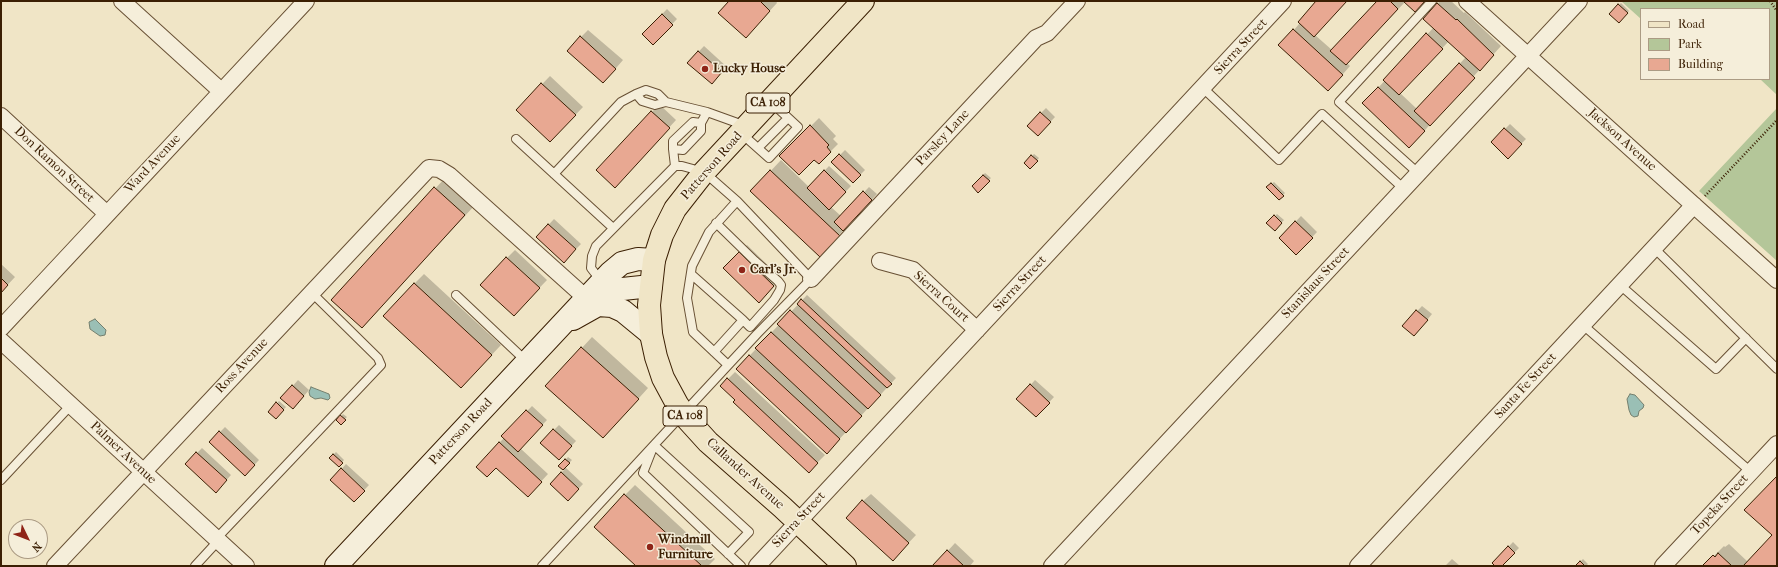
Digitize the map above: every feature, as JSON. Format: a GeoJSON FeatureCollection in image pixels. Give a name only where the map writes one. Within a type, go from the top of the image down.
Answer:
{"type":"FeatureCollection","features":[{"type":"Feature","properties":{"kind":"main road","name":"Patterson Road"},"geometry":{"type":"LineString","coordinates":[[675,209],[704,172],[863,1]]}},
{"type":"Feature","properties":{"kind":"main road","name":"Callander Avenue"},"geometry":{"type":"LineString","coordinates":[[675,209],[662,235],[654,260],[649,305],[651,334],[656,357],[663,378],[684,414],[708,442],[845,566]]}},
{"type":"Feature","properties":{"kind":"main road","name":"Patterson Road"},"geometry":{"type":"LineString","coordinates":[[336,566],[602,282],[622,263],[638,258],[654,260]]}},
{"type":"Feature","properties":{"kind":"main road"},"geometry":{"type":"LineString","coordinates":[[586,298],[613,290],[651,286]]}},
{"type":"Feature","properties":{"kind":"main road"},"geometry":{"type":"LineString","coordinates":[[560,326],[598,305],[612,306],[623,311],[651,334]]}},
{"type":"Feature","properties":{"kind":"street"},"geometry":{"type":"LineString","coordinates":[[122,1],[222,91]]}},
{"type":"Feature","properties":{"kind":"street","name":"Ward Avenue"},"geometry":{"type":"LineString","coordinates":[[1,328],[306,1]]}},
{"type":"Feature","properties":{"kind":"street","name":"Parsley Lane"},"geometry":{"type":"LineString","coordinates":[[811,279],[1036,38],[1047,33],[1077,1]]}},
{"type":"Feature","properties":{"kind":"street","name":"Sierra Street"},"geometry":{"type":"LineString","coordinates":[[757,566],[1284,1]]}},
{"type":"Feature","properties":{"kind":"street","name":"Jackson Avenue"},"geometry":{"type":"LineString","coordinates":[[1467,1],[1777,280]]}},
{"type":"Feature","properties":{"kind":"street","name":"Stanislaus Street"},"geometry":{"type":"LineString","coordinates":[[1052,566],[1579,1]]}},
{"type":"Feature","properties":{"kind":"street","name":"Don Ramon Street"},"geometry":{"type":"LineString","coordinates":[[1,116],[107,214]]}},
{"type":"Feature","properties":{"kind":"street","name":"Ross Avenue"},"geometry":{"type":"LineString","coordinates":[[55,566],[310,292],[429,168],[439,169],[449,175],[586,298]]}},
{"type":"Feature","properties":{"kind":"street","name":"Santa Fe Street"},"geometry":{"type":"LineString","coordinates":[[1358,566],[1694,205]]}},
{"type":"Feature","properties":{"kind":"street","name":"Sierra Court"},"geometry":{"type":"LineString","coordinates":[[880,261],[913,270],[977,330]]}},
{"type":"Feature","properties":{"kind":"street","name":"Palmer Avenue"},"geometry":{"type":"LineString","coordinates":[[1,341],[246,566]]}},
{"type":"Feature","properties":{"kind":"street","name":"Topeka Street"},"geometry":{"type":"LineString","coordinates":[[1663,566],[1777,444]]}},
{"type":"Feature","properties":{"kind":"lane"},"geometry":{"type":"LineString","coordinates":[[1418,173],[1339,102],[1432,1]]}},
{"type":"Feature","properties":{"kind":"lane"},"geometry":{"type":"LineString","coordinates":[[1203,88],[1279,160],[1322,114],[1404,189]]}},
{"type":"Feature","properties":{"kind":"lane"},"geometry":{"type":"LineString","coordinates":[[554,174],[621,102],[646,90],[658,94],[666,102]]}},
{"type":"Feature","properties":{"kind":"lane"},"geometry":{"type":"LineString","coordinates":[[636,94],[642,101],[655,105],[666,102],[707,112],[743,129],[758,148],[769,158],[798,127],[770,101]]}},
{"type":"Feature","properties":{"kind":"lane"},"geometry":{"type":"LineString","coordinates":[[673,149],[683,150],[701,131],[701,123],[707,112]]}},
{"type":"Feature","properties":{"kind":"lane"},"geometry":{"type":"LineString","coordinates":[[758,148],[788,118]]}},
{"type":"Feature","properties":{"kind":"lane"},"geometry":{"type":"LineString","coordinates":[[675,166],[673,141],[692,122],[701,123]]}},
{"type":"Feature","properties":{"kind":"lane"},"geometry":{"type":"LineString","coordinates":[[516,138],[613,228]]}},
{"type":"Feature","properties":{"kind":"lane"},"geometry":{"type":"LineString","coordinates":[[542,566],[728,365],[811,279],[737,202],[704,172],[682,166],[675,166],[596,246],[592,256],[592,268],[602,282]]}},
{"type":"Feature","properties":{"kind":"lane"},"geometry":{"type":"LineString","coordinates":[[728,365],[693,332],[687,298],[692,266],[709,232],[737,202]]}},
{"type":"Feature","properties":{"kind":"lane"},"geometry":{"type":"LineString","coordinates":[[691,274],[750,327],[774,300],[780,290],[778,281],[716,223]]}},
{"type":"Feature","properties":{"kind":"lane"},"geometry":{"type":"LineString","coordinates":[[1654,248],[1777,369]]}},
{"type":"Feature","properties":{"kind":"lane"},"geometry":{"type":"LineString","coordinates":[[1620,285],[1716,370],[1746,338]]}},
{"type":"Feature","properties":{"kind":"lane"},"geometry":{"type":"LineString","coordinates":[[195,566],[217,540],[381,365],[378,358],[310,292]]}},
{"type":"Feature","properties":{"kind":"lane"},"geometry":{"type":"LineString","coordinates":[[456,295],[527,362]]}},
{"type":"Feature","properties":{"kind":"lane"},"geometry":{"type":"LineString","coordinates":[[714,352],[743,320]]}},
{"type":"Feature","properties":{"kind":"lane"},"geometry":{"type":"LineString","coordinates":[[1583,325],[1751,472]]}},
{"type":"Feature","properties":{"kind":"lane"},"geometry":{"type":"LineString","coordinates":[[1,480],[71,405]]}},
{"type":"Feature","properties":{"kind":"lane"},"geometry":{"type":"LineString","coordinates":[[654,445],[749,532],[728,554]]}},
{"type":"Feature","properties":{"kind":"lane"},"geometry":{"type":"LineString","coordinates":[[654,445],[643,473],[741,566]]}},
{"type":"Feature","properties":{"kind":"path"},"geometry":{"type":"LineString","coordinates":[[1770,1],[1777,11]]}},
{"type":"Feature","properties":{"kind":"path"},"geometry":{"type":"LineString","coordinates":[[1694,205],[1777,120]]}},
{"type":"Feature","properties":{"kind":"green space"},"geometry":{"type":"Polygon","coordinates":[[[1621,1],[1777,1],[1777,95],[1761,80],[1770,80],[1770,8],[1640,8],[1640,18],[1621,1]]]}},
{"type":"Feature","properties":{"kind":"green space"},"geometry":{"type":"Polygon","coordinates":[[[1777,108],[1777,261],[1699,191],[1777,108]]]}},
{"type":"Feature","properties":{"kind":"water"},"geometry":{"type":"Polygon","coordinates":[[[95,319],[106,330],[105,335],[100,336],[90,329],[89,322],[95,319]]]}},
{"type":"Feature","properties":{"kind":"water"},"geometry":{"type":"Polygon","coordinates":[[[311,387],[329,394],[330,398],[328,400],[321,398],[315,399],[310,396],[309,392],[311,387]]]}},
{"type":"Feature","properties":{"kind":"water"},"geometry":{"type":"Polygon","coordinates":[[[1630,394],[1635,395],[1644,405],[1639,411],[1638,416],[1634,417],[1631,415],[1629,410],[1627,399],[1630,394]]]}},
{"type":"Feature","properties":{"kind":"building"},"geometry":{"type":"Polygon","coordinates":[[[729,1],[760,1],[770,11],[746,38],[718,13],[729,1]]]}},
{"type":"Feature","properties":{"kind":"building"},"geometry":{"type":"Polygon","coordinates":[[[1316,1],[1347,1],[1314,37],[1298,22],[1316,1]]]}},
{"type":"Feature","properties":{"kind":"building"},"geometry":{"type":"Polygon","coordinates":[[[1377,1],[1390,1],[1398,9],[1346,65],[1330,51],[1377,1]]]}},
{"type":"Feature","properties":{"kind":"building"},"geometry":{"type":"Polygon","coordinates":[[[1403,1],[1425,1],[1415,12],[1403,1]]]}},
{"type":"Feature","properties":{"kind":"building"},"geometry":{"type":"Polygon","coordinates":[[[1437,3],[1456,20],[1457,19],[1494,55],[1480,71],[1423,19],[1437,3]]]}},
{"type":"Feature","properties":{"kind":"building"},"geometry":{"type":"Polygon","coordinates":[[[1618,4],[1628,13],[1619,23],[1609,14],[1618,4]]]}},
{"type":"Feature","properties":{"kind":"building"},"geometry":{"type":"Polygon","coordinates":[[[662,14],[673,25],[653,45],[642,34],[662,14]]]}},
{"type":"Feature","properties":{"kind":"building"},"geometry":{"type":"Polygon","coordinates":[[[1293,29],[1343,75],[1328,91],[1278,45],[1293,29]]]}},
{"type":"Feature","properties":{"kind":"building"},"geometry":{"type":"Polygon","coordinates":[[[1426,33],[1443,49],[1399,95],[1383,80],[1426,33]]]}},
{"type":"Feature","properties":{"kind":"building"},"geometry":{"type":"Polygon","coordinates":[[[580,36],[616,69],[603,83],[567,51],[580,36]]]}},
{"type":"Feature","properties":{"kind":"building"},"geometry":{"type":"Polygon","coordinates":[[[698,51],[722,72],[712,84],[687,63],[698,51]]]}},
{"type":"Feature","properties":{"kind":"building"},"geometry":{"type":"Polygon","coordinates":[[[1459,63],[1475,78],[1430,126],[1414,111],[1459,63]]]}},
{"type":"Feature","properties":{"kind":"building"},"geometry":{"type":"Polygon","coordinates":[[[541,83],[576,115],[550,142],[516,110],[541,83]]]}},
{"type":"Feature","properties":{"kind":"building"},"geometry":{"type":"Polygon","coordinates":[[[1378,87],[1425,131],[1409,148],[1362,103],[1378,87]]]}},
{"type":"Feature","properties":{"kind":"building"},"geometry":{"type":"Polygon","coordinates":[[[651,111],[670,128],[615,188],[596,170],[651,111]]]}},
{"type":"Feature","properties":{"kind":"building"},"geometry":{"type":"Polygon","coordinates":[[[1040,112],[1051,122],[1038,136],[1027,126],[1040,112]]]}},
{"type":"Feature","properties":{"kind":"building"},"geometry":{"type":"Polygon","coordinates":[[[810,125],[829,145],[827,147],[831,152],[819,164],[814,160],[799,175],[779,156],[810,125]]]}},
{"type":"Feature","properties":{"kind":"building"},"geometry":{"type":"Polygon","coordinates":[[[1504,128],[1522,144],[1508,159],[1491,142],[1504,128]]]}},
{"type":"Feature","properties":{"kind":"building"},"geometry":{"type":"Polygon","coordinates":[[[839,154],[861,175],[853,183],[831,162],[839,154]]]}},
{"type":"Feature","properties":{"kind":"building"},"geometry":{"type":"Polygon","coordinates":[[[1031,155],[1038,161],[1030,169],[1024,163],[1031,155]]]}},
{"type":"Feature","properties":{"kind":"building"},"geometry":{"type":"Polygon","coordinates":[[[770,170],[840,236],[820,257],[750,191],[770,170]]]}},
{"type":"Feature","properties":{"kind":"building"},"geometry":{"type":"Polygon","coordinates":[[[824,170],[846,192],[829,210],[807,188],[824,170]]]}},
{"type":"Feature","properties":{"kind":"building"},"geometry":{"type":"Polygon","coordinates":[[[983,175],[990,181],[978,193],[972,186],[983,175]]]}},
{"type":"Feature","properties":{"kind":"building"},"geometry":{"type":"Polygon","coordinates":[[[1271,183],[1284,196],[1279,200],[1266,187],[1271,183]]]}},
{"type":"Feature","properties":{"kind":"building"},"geometry":{"type":"Polygon","coordinates":[[[434,187],[465,215],[362,328],[331,300],[434,187]]]}},
{"type":"Feature","properties":{"kind":"building"},"geometry":{"type":"Polygon","coordinates":[[[863,191],[872,200],[843,231],[834,222],[863,191]]]}},
{"type":"Feature","properties":{"kind":"building"},"geometry":{"type":"Polygon","coordinates":[[[1274,215],[1282,223],[1275,231],[1266,223],[1274,215]]]}},
{"type":"Feature","properties":{"kind":"building"},"geometry":{"type":"Polygon","coordinates":[[[1295,221],[1313,238],[1296,255],[1279,238],[1295,221]]]}},
{"type":"Feature","properties":{"kind":"building"},"geometry":{"type":"Polygon","coordinates":[[[548,224],[576,249],[564,263],[536,237],[548,224]]]}},
{"type":"Feature","properties":{"kind":"building"},"geometry":{"type":"Polygon","coordinates":[[[739,252],[774,286],[759,303],[723,268],[739,252]]]}},
{"type":"Feature","properties":{"kind":"building"},"geometry":{"type":"Polygon","coordinates":[[[506,257],[540,288],[514,316],[480,285],[506,257]]]}},
{"type":"Feature","properties":{"kind":"building"},"geometry":{"type":"Polygon","coordinates":[[[1,278],[8,285],[1,293],[1,278]]]}},
{"type":"Feature","properties":{"kind":"building"},"geometry":{"type":"Polygon","coordinates":[[[414,283],[492,355],[461,388],[383,316],[414,283]]]}},
{"type":"Feature","properties":{"kind":"building"},"geometry":{"type":"Polygon","coordinates":[[[801,299],[892,384],[887,388],[797,304],[801,299]]]}},
{"type":"Feature","properties":{"kind":"building"},"geometry":{"type":"Polygon","coordinates":[[[790,310],[881,395],[868,409],[777,324],[790,310]]]}},
{"type":"Feature","properties":{"kind":"building"},"geometry":{"type":"Polygon","coordinates":[[[1416,310],[1428,320],[1414,336],[1402,326],[1416,310]]]}},
{"type":"Feature","properties":{"kind":"building"},"geometry":{"type":"Polygon","coordinates":[[[771,332],[862,416],[846,433],[755,348],[771,332]]]}},
{"type":"Feature","properties":{"kind":"building"},"geometry":{"type":"Polygon","coordinates":[[[581,347],[639,399],[603,438],[545,386],[581,347]]]}},
{"type":"Feature","properties":{"kind":"building"},"geometry":{"type":"Polygon","coordinates":[[[749,355],[840,439],[827,454],[736,369],[749,355]]]}},
{"type":"Feature","properties":{"kind":"building"},"geometry":{"type":"Polygon","coordinates":[[[727,378],[818,463],[809,473],[733,402],[735,400],[720,386],[727,378]]]}},
{"type":"Feature","properties":{"kind":"building"},"geometry":{"type":"Polygon","coordinates":[[[1030,384],[1050,403],[1036,417],[1016,399],[1030,384]]]}},
{"type":"Feature","properties":{"kind":"building"},"geometry":{"type":"Polygon","coordinates":[[[292,385],[304,396],[293,409],[280,398],[292,385]]]}},
{"type":"Feature","properties":{"kind":"building"},"geometry":{"type":"Polygon","coordinates":[[[276,402],[284,410],[276,419],[268,412],[276,402]]]}},
{"type":"Feature","properties":{"kind":"building"},"geometry":{"type":"Polygon","coordinates":[[[526,410],[543,425],[518,452],[501,436],[526,410]]]}},
{"type":"Feature","properties":{"kind":"building"},"geometry":{"type":"Polygon","coordinates":[[[340,415],[346,420],[341,425],[336,420],[340,415]]]}},
{"type":"Feature","properties":{"kind":"building"},"geometry":{"type":"Polygon","coordinates":[[[553,429],[572,446],[559,460],[540,443],[553,429]]]}},
{"type":"Feature","properties":{"kind":"building"},"geometry":{"type":"Polygon","coordinates":[[[219,431],[255,465],[245,476],[209,442],[219,431]]]}},
{"type":"Feature","properties":{"kind":"building"},"geometry":{"type":"Polygon","coordinates":[[[499,442],[542,482],[528,497],[496,468],[487,477],[476,467],[499,442]]]}},
{"type":"Feature","properties":{"kind":"building"},"geometry":{"type":"Polygon","coordinates":[[[196,452],[227,480],[216,493],[185,464],[196,452]]]}},
{"type":"Feature","properties":{"kind":"building"},"geometry":{"type":"Polygon","coordinates":[[[333,454],[343,463],[339,467],[329,458],[333,454]]]}},
{"type":"Feature","properties":{"kind":"building"},"geometry":{"type":"Polygon","coordinates":[[[565,459],[570,463],[563,470],[558,466],[565,459]]]}},
{"type":"Feature","properties":{"kind":"building"},"geometry":{"type":"Polygon","coordinates":[[[341,468],[365,491],[354,502],[330,480],[341,468]]]}},
{"type":"Feature","properties":{"kind":"building"},"geometry":{"type":"Polygon","coordinates":[[[561,472],[579,489],[568,501],[550,484],[561,472]]]}},
{"type":"Feature","properties":{"kind":"building"},"geometry":{"type":"Polygon","coordinates":[[[1777,476],[1777,566],[1743,566],[1772,535],[1744,510],[1777,476]]]}},
{"type":"Feature","properties":{"kind":"building"},"geometry":{"type":"Polygon","coordinates":[[[624,494],[702,566],[636,566],[594,527],[624,494]]]}},
{"type":"Feature","properties":{"kind":"building"},"geometry":{"type":"Polygon","coordinates":[[[862,500],[909,543],[893,561],[846,518],[862,500]]]}},
{"type":"Feature","properties":{"kind":"building"},"geometry":{"type":"Polygon","coordinates":[[[1508,546],[1515,553],[1502,566],[1495,566],[1492,563],[1508,546]]]}},
{"type":"Feature","properties":{"kind":"building"},"geometry":{"type":"Polygon","coordinates":[[[947,550],[964,566],[932,566],[947,550]]]}},
{"type":"Feature","properties":{"kind":"building"},"geometry":{"type":"Polygon","coordinates":[[[1718,553],[1732,566],[1702,566],[1713,555],[1715,557],[1718,553]]]}},
{"type":"Feature","properties":{"kind":"building"},"geometry":{"type":"Polygon","coordinates":[[[1580,561],[1585,566],[1575,566],[1580,561]]]}},
{"type":"Feature","properties":{"kind":"place","name":"Lucky House"},"geometry":{"type":"Point","coordinates":[705,69]}},
{"type":"Feature","properties":{"kind":"place","name":"Carl's Jr."},"geometry":{"type":"Point","coordinates":[742,270]}},
{"type":"Feature","properties":{"kind":"place","name":"Windmill Furniture"},"geometry":{"type":"Point","coordinates":[650,547]}}]}
